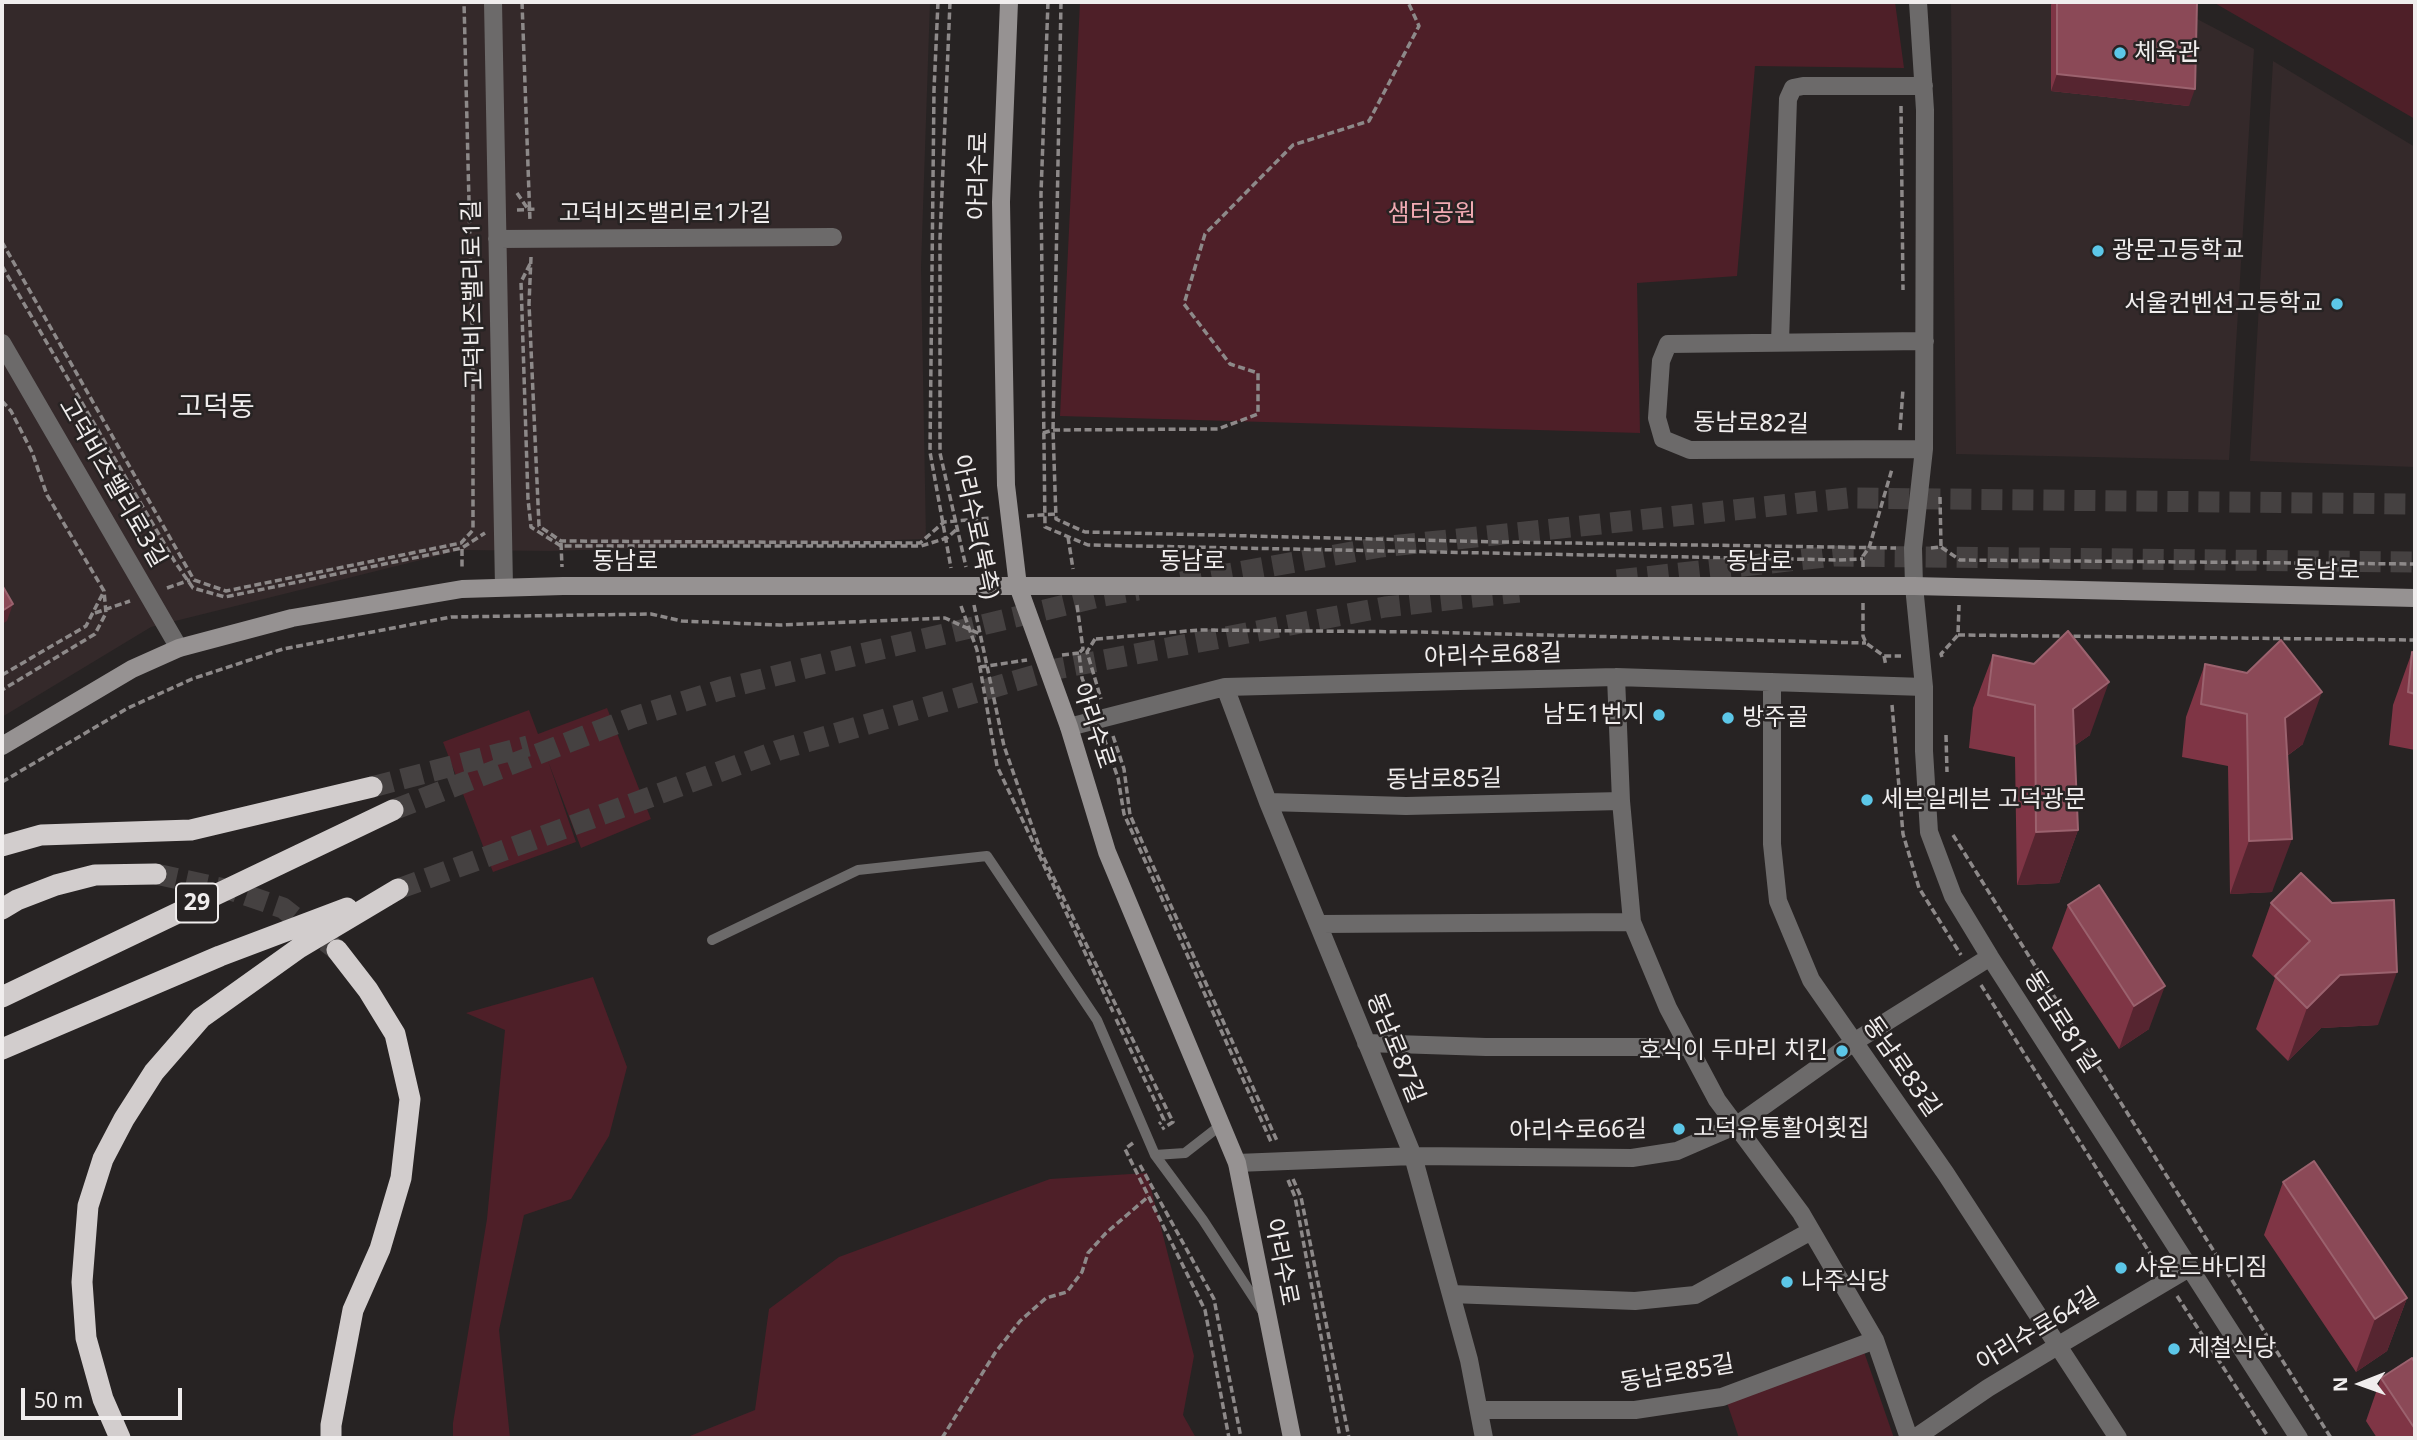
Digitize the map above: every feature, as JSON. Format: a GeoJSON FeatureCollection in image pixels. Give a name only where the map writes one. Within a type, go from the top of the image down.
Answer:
{"type":"FeatureCollection","features":[{"type":"Feature","properties":{"kind":"highway"},"geometry":{"type":"LineString","coordinates":[[2,846],[41,835],[191,830],[372,787]]}},
{"type":"Feature","properties":{"kind":"highway","name":"29"},"geometry":{"type":"LineString","coordinates":[[2,997],[393,810]]}},
{"type":"Feature","properties":{"kind":"highway"},"geometry":{"type":"LineString","coordinates":[[2,909],[17,900],[56,885],[95,875],[156,874]]}},
{"type":"Feature","properties":{"kind":"highway","name":"29"},"geometry":{"type":"LineString","coordinates":[[2,1049],[220,956],[398,889],[299,948],[201,1018],[153,1072],[103,1159],[88,1206],[82,1282],[86,1338],[103,1399],[120,1438]]}},
{"type":"Feature","properties":{"kind":"highway"},"geometry":{"type":"LineString","coordinates":[[331,1438],[331,1425],[353,1310],[380,1249],[401,1178],[410,1099],[395,1034],[368,990],[337,950]]}},
{"type":"Feature","properties":{"kind":"main road","name":"아리수로"},"geometry":{"type":"LineString","coordinates":[[1009,2],[1002,241],[1006,485],[1018,586],[1069,727],[1107,852],[1237,1163],[1292,1438]]}},
{"type":"Feature","properties":{"kind":"main road","name":"동남로"},"geometry":{"type":"LineString","coordinates":[[2,746],[113,680],[179,648],[292,618],[452,590],[505,587],[1914,586],[2415,598]]}},
{"type":"Feature","properties":{"kind":"street","name":"고덕비즈밸리로1길"},"geometry":{"type":"LineString","coordinates":[[493,2],[505,587]]}},
{"type":"Feature","properties":{"kind":"street"},"geometry":{"type":"LineString","coordinates":[[1914,586],[1913,548],[1924,449],[1925,341],[1924,86],[1918,2]]}},
{"type":"Feature","properties":{"kind":"street"},"geometry":{"type":"LineString","coordinates":[[1780,342],[1788,99],[1793,88],[1924,86]]}},
{"type":"Feature","properties":{"kind":"street","name":"고덕비즈밸리로1가길"},"geometry":{"type":"LineString","coordinates":[[497,239],[833,237]]}},
{"type":"Feature","properties":{"kind":"street","name":"동남로82길"},"geometry":{"type":"LineString","coordinates":[[1924,449],[1690,450],[1663,439],[1657,418],[1661,360],[1668,344],[1925,341]]}},
{"type":"Feature","properties":{"kind":"street","name":"고덕비즈밸리로3길"},"geometry":{"type":"LineString","coordinates":[[2,343],[179,648]]}},
{"type":"Feature","properties":{"kind":"street","name":"동남로81길"},"geometry":{"type":"LineString","coordinates":[[1914,586],[1924,687],[1924,751],[1929,832],[1953,896],[2300,1438]]}},
{"type":"Feature","properties":{"kind":"street"},"geometry":{"type":"LineString","coordinates":[[1616,677],[1621,801],[1632,922],[1668,1008],[1717,1100],[1801,1213],[1875,1340],[1909,1438]]}},
{"type":"Feature","properties":{"kind":"street","name":"아리수로68길"},"geometry":{"type":"LineString","coordinates":[[1069,727],[1225,687],[1616,677],[1924,687]]}},
{"type":"Feature","properties":{"kind":"street","name":"동남로83길"},"geometry":{"type":"LineString","coordinates":[[1772,682],[1772,844],[1778,901],[1811,980],[1946,1174],[2118,1438]]}},
{"type":"Feature","properties":{"kind":"street","name":"동남로87길"},"geometry":{"type":"LineString","coordinates":[[1225,687],[1268,802],[1413,1156],[1469,1360],[1484,1438]]}},
{"type":"Feature","properties":{"kind":"street","name":"동남로85길"},"geometry":{"type":"LineString","coordinates":[[1268,802],[1406,806],[1621,801]]}},
{"type":"Feature","properties":{"kind":"street"},"geometry":{"type":"LineString","coordinates":[[1320,924],[1632,922]]}},
{"type":"Feature","properties":{"kind":"street","name":"아리수로66길"},"geometry":{"type":"LineString","coordinates":[[1237,1163],[1413,1156],[1632,1158],[1677,1151],[1737,1125],[1854,1042],[1990,957]]}},
{"type":"Feature","properties":{"kind":"street"},"geometry":{"type":"LineString","coordinates":[[1366,1043],[1486,1047],[1688,1047]]}},
{"type":"Feature","properties":{"kind":"street"},"geometry":{"type":"LineString","coordinates":[[1451,1294],[1635,1301],[1695,1295],[1811,1231]]}},
{"type":"Feature","properties":{"kind":"street","name":"아리수로64길"},"geometry":{"type":"LineString","coordinates":[[1915,1438],[1989,1388],[2189,1268]]}},
{"type":"Feature","properties":{"kind":"street","name":"동남로85길"},"geometry":{"type":"LineString","coordinates":[[1479,1410],[1635,1410],[1722,1396],[1875,1340]]}},
{"type":"Feature","properties":{"kind":"lane"},"geometry":{"type":"LineString","coordinates":[[712,940],[858,870],[988,856],[1097,1020],[1155,1155],[1203,1220],[1267,1319]]}},
{"type":"Feature","properties":{"kind":"lane"},"geometry":{"type":"LineString","coordinates":[[1155,1155],[1185,1153],[1221,1125]]}},
{"type":"Feature","properties":{"kind":"path"},"geometry":{"type":"LineString","coordinates":[[2,242],[194,580],[226,591],[461,543],[473,530],[473,362],[464,2]]}},
{"type":"Feature","properties":{"kind":"path"},"geometry":{"type":"LineString","coordinates":[[522,2],[529,211]]}},
{"type":"Feature","properties":{"kind":"path"},"geometry":{"type":"LineString","coordinates":[[938,2],[934,90],[930,453],[947,538],[977,650],[997,766],[1164,1120],[1132,1150]]}},
{"type":"Feature","properties":{"kind":"path","name":"아리수로(북측)"},"geometry":{"type":"LineString","coordinates":[[950,2],[940,239],[940,453],[957,529],[962,586],[981,634],[1004,746],[1041,852],[1173,1122],[1148,1136]]}},
{"type":"Feature","properties":{"kind":"path"},"geometry":{"type":"LineString","coordinates":[[1048,2],[1041,194],[1045,527],[1088,545],[1863,559]]}},
{"type":"Feature","properties":{"kind":"path"},"geometry":{"type":"LineString","coordinates":[[1062,2],[1053,430],[1056,519],[1085,532],[1869,548]]}},
{"type":"Feature","properties":{"kind":"path"},"geometry":{"type":"LineString","coordinates":[[1043,433],[1053,430],[1218,429],[1258,414],[1258,373],[1230,364],[1184,304],[1205,234],[1293,145],[1369,121],[1419,26],[1408,2]]}},
{"type":"Feature","properties":{"kind":"path"},"geometry":{"type":"LineString","coordinates":[[944,522],[920,543],[561,541],[539,526],[529,304],[531,262],[521,282],[528,499],[531,527],[561,546],[921,545],[947,538],[957,529]]}},
{"type":"Feature","properties":{"kind":"path"},"geometry":{"type":"LineString","coordinates":[[2,266],[175,562],[193,588],[225,597],[461,548],[489,530]]}},
{"type":"Feature","properties":{"kind":"path"},"geometry":{"type":"LineString","coordinates":[[2,401],[32,452],[47,495],[104,591],[106,612],[95,634],[2,690]]}},
{"type":"Feature","properties":{"kind":"path"},"geometry":{"type":"LineString","coordinates":[[1941,547],[1961,561],[2415,564]]}},
{"type":"Feature","properties":{"kind":"path"},"geometry":{"type":"LineString","coordinates":[[2,675],[86,626],[104,591]]}},
{"type":"Feature","properties":{"kind":"path"},"geometry":{"type":"LineString","coordinates":[[2,782],[128,708],[192,679],[283,649],[451,617],[651,614],[682,621],[780,625],[945,618],[981,634]]}},
{"type":"Feature","properties":{"kind":"path"},"geometry":{"type":"LineString","coordinates":[[1340,1438],[1295,1197],[1283,1161],[1130,815],[1124,769],[1083,678],[1079,653],[1095,639],[1213,631],[1421,632],[1866,643]]}},
{"type":"Feature","properties":{"kind":"path"},"geometry":{"type":"LineString","coordinates":[[1942,665],[1941,654],[1958,635],[2415,640]]}},
{"type":"Feature","properties":{"kind":"path"},"geometry":{"type":"LineString","coordinates":[[1863,636],[1866,643],[1884,656]]}},
{"type":"Feature","properties":{"kind":"path"},"geometry":{"type":"LineString","coordinates":[[1095,639],[1087,652],[1118,778],[1124,814],[1301,1197],[1349,1438]]}},
{"type":"Feature","properties":{"kind":"path"},"geometry":{"type":"LineString","coordinates":[[1946,730],[1947,778]]}},
{"type":"Feature","properties":{"kind":"path"},"geometry":{"type":"LineString","coordinates":[[1949,829],[2332,1438]]}},
{"type":"Feature","properties":{"kind":"path"},"geometry":{"type":"LineString","coordinates":[[1148,1136],[1125,1149],[1205,1310],[1229,1438]]}},
{"type":"Feature","properties":{"kind":"path"},"geometry":{"type":"LineString","coordinates":[[1138,1161],[1214,1299],[1241,1438]]}},
{"type":"Feature","properties":{"kind":"path"},"geometry":{"type":"LineString","coordinates":[[942,1438],[995,1353],[1020,1321],[1046,1298],[1068,1292],[1082,1272],[1088,1253],[1106,1233],[1149,1196]]}},
{"type":"Feature","properties":{"kind":"shaded area"},"geometry":{"type":"Polygon","coordinates":[[[2,2],[930,2],[921,267],[926,539],[551,551],[461,550],[151,627],[2,717],[2,2]]]}},
{"type":"Feature","properties":{"kind":"shaded area","name":"광문고등학교"},"geometry":{"type":"Polygon","coordinates":[[[1951,2],[2165,2],[2254,49],[2229,460],[1956,454],[1951,2]]]}},
{"type":"Feature","properties":{"kind":"shaded area","name":"서울컨벤션고등학교"},"geometry":{"type":"Polygon","coordinates":[[[2273,61],[2415,147],[2415,467],[2250,461],[2273,61]]]}},
{"type":"Feature","properties":{"kind":"green space","name":"샘터공원"},"geometry":{"type":"Polygon","coordinates":[[[1080,2],[1895,2],[1904,68],[1755,66],[1737,276],[1637,283],[1640,433],[1060,416],[1080,2]]]}},
{"type":"Feature","properties":{"kind":"green space"},"geometry":{"type":"Polygon","coordinates":[[[2213,2],[2415,2],[2415,119],[2213,2]]]}},
{"type":"Feature","properties":{"kind":"green space"},"geometry":{"type":"Polygon","coordinates":[[[607,708],[651,819],[581,848],[548,761],[576,842],[493,872],[443,742],[529,710],[538,734],[607,708]]]}},
{"type":"Feature","properties":{"kind":"green space"},"geometry":{"type":"Polygon","coordinates":[[[593,977],[627,1067],[609,1136],[571,1199],[524,1215],[499,1330],[510,1438],[453,1438],[453,1423],[487,1219],[505,1030],[466,1013],[593,977]]]}},
{"type":"Feature","properties":{"kind":"green space"},"geometry":{"type":"Polygon","coordinates":[[[1147,1173],[1194,1356],[1183,1415],[1196,1438],[685,1438],[755,1410],[769,1309],[839,1257],[1050,1179],[1147,1173]]]}},
{"type":"Feature","properties":{"kind":"green space"},"geometry":{"type":"Polygon","coordinates":[[[1863,1349],[1894,1438],[1739,1438],[1726,1400],[1863,1349]]]}},
{"type":"Feature","properties":{"kind":"building","name":"체육관"},"geometry":{"type":"Polygon","coordinates":[[[2057,2],[2197,2],[2195,89],[2057,74],[2057,2]]]}},
{"type":"Feature","properties":{"kind":"building"},"geometry":{"type":"Polygon","coordinates":[[[2,585],[13,604],[2,611],[2,585]]]}},
{"type":"Feature","properties":{"kind":"building"},"geometry":{"type":"Polygon","coordinates":[[[2068,631],[2109,682],[2073,709],[2078,830],[2036,832],[2035,705],[1988,695],[1993,655],[2034,664],[2068,631]]]}},
{"type":"Feature","properties":{"kind":"building"},"geometry":{"type":"Polygon","coordinates":[[[2281,640],[2322,692],[2285,718],[2292,839],[2249,841],[2247,714],[2201,704],[2205,664],[2247,673],[2281,640]]]}},
{"type":"Feature","properties":{"kind":"building"},"geometry":{"type":"Polygon","coordinates":[[[2412,652],[2415,653],[2415,694],[2408,692],[2412,652]]]}},
{"type":"Feature","properties":{"kind":"building"},"geometry":{"type":"Polygon","coordinates":[[[2301,873],[2332,903],[2394,900],[2397,972],[2340,975],[2307,1008],[2275,976],[2310,941],[2271,903],[2301,873]]]}},
{"type":"Feature","properties":{"kind":"building"},"geometry":{"type":"Polygon","coordinates":[[[2099,885],[2165,986],[2134,1006],[2068,905],[2099,885]]]}},
{"type":"Feature","properties":{"kind":"building"},"geometry":{"type":"Polygon","coordinates":[[[2314,1161],[2407,1298],[2375,1319],[2283,1182],[2314,1161]]]}},
{"type":"Feature","properties":{"kind":"building"},"geometry":{"type":"Polygon","coordinates":[[[2412,1358],[2415,1363],[2415,1429],[2381,1378],[2412,1358]]]}},
{"type":"Feature","properties":{"kind":"tunnel"},"geometry":{"type":"LineString","coordinates":[[1181,582],[1381,547],[1848,498],[2415,504]]}},
{"type":"Feature","properties":{"kind":"tunnel"},"geometry":{"type":"LineString","coordinates":[[1617,580],[1834,556],[2415,562]]}},
{"type":"Feature","properties":{"kind":"tunnel"},"geometry":{"type":"LineString","coordinates":[[393,810],[631,718],[723,689],[1103,596],[1138,590]]}},
{"type":"Feature","properties":{"kind":"tunnel"},"geometry":{"type":"LineString","coordinates":[[398,889],[779,750],[1056,669],[1385,607],[1519,592]]}},
{"type":"Feature","properties":{"kind":"tunnel"},"geometry":{"type":"LineString","coordinates":[[372,787],[528,746]]}},
{"type":"Feature","properties":{"kind":"tunnel"},"geometry":{"type":"LineString","coordinates":[[156,874],[234,891],[283,908],[337,950]]}},
{"type":"Feature","properties":{"kind":"place","name":"체육관"},"geometry":{"type":"Point","coordinates":[2120,53]}},
{"type":"Feature","properties":{"kind":"place","name":"광문고등학교"},"geometry":{"type":"Point","coordinates":[2098,251]}},
{"type":"Feature","properties":{"kind":"place","name":"서울컨벤션고등학교"},"geometry":{"type":"Point","coordinates":[2337,304]}},
{"type":"Feature","properties":{"kind":"place","name":"남도1번지"},"geometry":{"type":"Point","coordinates":[1659,715]}},
{"type":"Feature","properties":{"kind":"place","name":"방주골"},"geometry":{"type":"Point","coordinates":[1728,718]}},
{"type":"Feature","properties":{"kind":"place","name":"세븐일레븐 고덕광문"},"geometry":{"type":"Point","coordinates":[1867,800]}},
{"type":"Feature","properties":{"kind":"place","name":"호식이 두마리 치킨"},"geometry":{"type":"Point","coordinates":[1842,1051]}},
{"type":"Feature","properties":{"kind":"place","name":"고덕유통활어횟집"},"geometry":{"type":"Point","coordinates":[1679,1129]}},
{"type":"Feature","properties":{"kind":"place","name":"사운드바디짐"},"geometry":{"type":"Point","coordinates":[2121,1268]}},
{"type":"Feature","properties":{"kind":"place","name":"나주식당"},"geometry":{"type":"Point","coordinates":[1787,1282]}},
{"type":"Feature","properties":{"kind":"place","name":"제철식당"},"geometry":{"type":"Point","coordinates":[2174,1349]}},
{"type":"Feature","properties":{"kind":"district","name":"고덕동"},"geometry":{"type":"Point","coordinates":[216,408]}}]}
